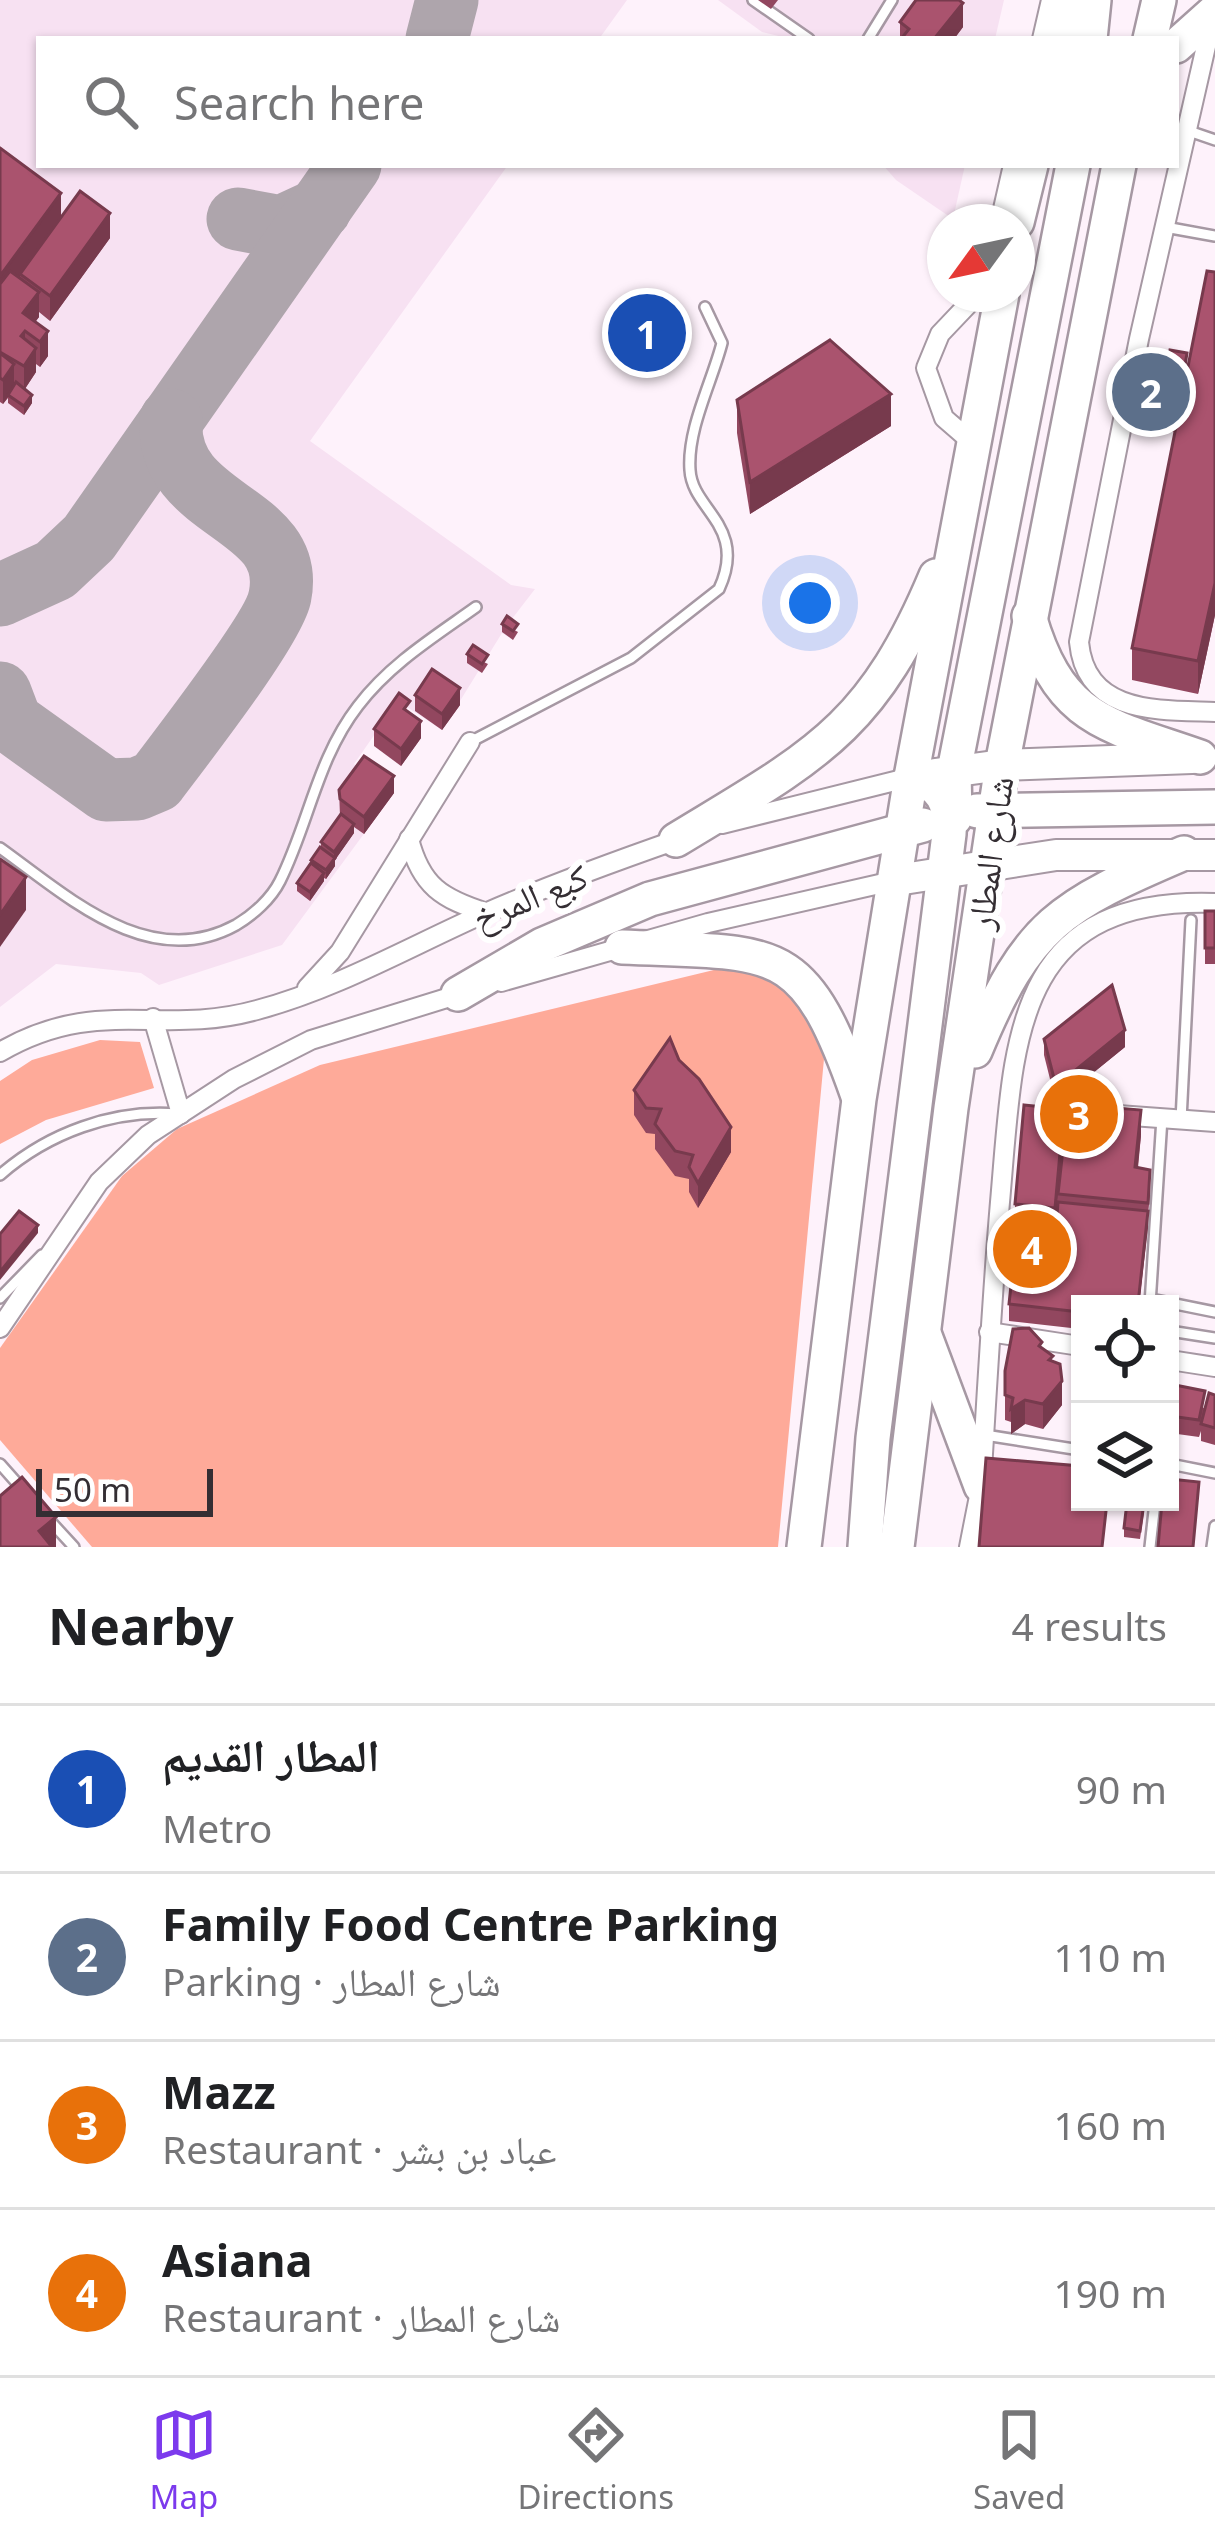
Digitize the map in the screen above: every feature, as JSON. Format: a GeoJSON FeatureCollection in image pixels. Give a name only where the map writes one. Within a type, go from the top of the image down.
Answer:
{"type":"FeatureCollection","features":[{"type":"Feature","properties":{"kind":"highway"},"geometry":{"type":"LineString","coordinates":[[1065,36],[1074,0]]}},
{"type":"Feature","properties":{"kind":"highway"},"geometry":{"type":"LineString","coordinates":[[1090,36],[1094,0]]}},
{"type":"Feature","properties":{"kind":"highway"},"geometry":{"type":"LineString","coordinates":[[1151,36],[1159,0]]}},
{"type":"Feature","properties":{"kind":"highway"},"geometry":{"type":"LineString","coordinates":[[1179,43],[1215,11]]}},
{"type":"Feature","properties":{"kind":"highway"},"geometry":{"type":"LineString","coordinates":[[1021,204],[1030,168]]}},
{"type":"Feature","properties":{"kind":"highway"},"geometry":{"type":"LineString","coordinates":[[865,1547],[875,1415],[954,771],[1072,168]]}},
{"type":"Feature","properties":{"kind":"highway","name":"شارع المطار"},"geometry":{"type":"LineString","coordinates":[[897,1547],[951,1108],[1002,765],[1028,611],[1118,168]]}},
{"type":"Feature","properties":{"kind":"highway"},"geometry":{"type":"LineString","coordinates":[[804,1547],[859,1100],[911,777],[999,312]]}},
{"type":"Feature","properties":{"kind":"highway"},"geometry":{"type":"LineString","coordinates":[[676,840],[794,767],[848,724],[901,652],[961,519]]}},
{"type":"Feature","properties":{"kind":"highway"},"geometry":{"type":"LineString","coordinates":[[1028,611],[1047,668],[1077,705],[1110,725],[1208,757]]}},
{"type":"Feature","properties":{"kind":"highway"},"geometry":{"type":"LineString","coordinates":[[898,880],[918,839],[990,791],[1002,765]]}},
{"type":"Feature","properties":{"kind":"highway"},"geometry":{"type":"LineString","coordinates":[[911,777],[937,788],[967,848],[990,863]]}},
{"type":"Feature","properties":{"kind":"highway"},"geometry":{"type":"LineString","coordinates":[[458,994],[542,945],[650,899],[952,815],[997,810],[1215,807]]}},
{"type":"Feature","properties":{"kind":"highway"},"geometry":{"type":"LineString","coordinates":[[951,1108],[1002,986],[1037,935],[1069,907],[1200,854]]}},
{"type":"Feature","properties":{"kind":"highway"},"geometry":{"type":"LineString","coordinates":[[622,947],[750,955],[793,973],[811,988],[827,1015],[859,1100]]}},
{"type":"Feature","properties":{"kind":"highway"},"geometry":{"type":"LineString","coordinates":[[923,1332],[981,1486]]}},
{"type":"Feature","properties":{"kind":"main road"},"geometry":{"type":"LineString","coordinates":[[911,777],[1002,765],[1208,757]]}},
{"type":"Feature","properties":{"kind":"main road"},"geometry":{"type":"LineString","coordinates":[[898,880],[1070,854],[1200,854]]}},
{"type":"Feature","properties":{"kind":"street"},"geometry":{"type":"LineString","coordinates":[[1043,36],[1051,0]]}},
{"type":"Feature","properties":{"kind":"street"},"geometry":{"type":"LineString","coordinates":[[1179,162],[1215,11]]}},
{"type":"Feature","properties":{"kind":"street"},"geometry":{"type":"LineString","coordinates":[[1004,204],[1012,168]]}},
{"type":"Feature","properties":{"kind":"street"},"geometry":{"type":"LineString","coordinates":[[1178,168],[1080,629],[1084,667],[1116,701],[1138,709],[1215,712]]}},
{"type":"Feature","properties":{"kind":"street"},"geometry":{"type":"LineString","coordinates":[[961,312],[940,334],[926,368],[944,418],[974,444]]}},
{"type":"Feature","properties":{"kind":"street"},"geometry":{"type":"LineString","coordinates":[[297,998],[340,952],[470,742]]}},
{"type":"Feature","properties":{"kind":"street","name":"كبع المرخ"},"geometry":{"type":"LineString","coordinates":[[0,1052],[46,1028],[96,1017],[227,1017],[297,998],[487,913],[676,840],[797,802],[911,777]]}},
{"type":"Feature","properties":{"kind":"street"},"geometry":{"type":"LineString","coordinates":[[409,839],[419,872],[433,890],[487,913]]}},
{"type":"Feature","properties":{"kind":"street","name":"كبع المرخ"},"geometry":{"type":"LineString","coordinates":[[0,1328],[43,1272],[53,1246],[123,1155],[234,1079],[311,1040],[622,947],[898,880]]}},
{"type":"Feature","properties":{"kind":"street"},"geometry":{"type":"LineString","coordinates":[[970,1547],[981,1486],[989,1333],[1015,1047],[1037,987],[1087,932],[1115,913],[1148,903],[1215,903]]}},
{"type":"Feature","properties":{"kind":"street"},"geometry":{"type":"LineString","coordinates":[[153,1018],[182,1114]]}},
{"type":"Feature","properties":{"kind":"street"},"geometry":{"type":"LineString","coordinates":[[1104,1114],[1215,1122]]}},
{"type":"Feature","properties":{"kind":"street"},"geometry":{"type":"LineString","coordinates":[[989,1333],[1071,1345]]}},
{"type":"Feature","properties":{"kind":"street"},"geometry":{"type":"LineString","coordinates":[[1179,1361],[1215,1367]]}},
{"type":"Feature","properties":{"kind":"lane"},"geometry":{"type":"LineString","coordinates":[[753,0],[805,36]]}},
{"type":"Feature","properties":{"kind":"lane"},"geometry":{"type":"LineString","coordinates":[[870,36],[892,0]]}},
{"type":"Feature","properties":{"kind":"lane"},"geometry":{"type":"LineString","coordinates":[[1186,130],[1215,140]]}},
{"type":"Feature","properties":{"kind":"lane"},"geometry":{"type":"LineString","coordinates":[[1165,226],[1215,236]]}},
{"type":"Feature","properties":{"kind":"lane"},"geometry":{"type":"LineString","coordinates":[[470,742],[632,658],[719,590],[726,540],[689,470],[692,441],[722,343],[705,307]]}},
{"type":"Feature","properties":{"kind":"lane"},"geometry":{"type":"LineString","coordinates":[[0,848],[94,916],[137,934],[178,942],[218,935],[253,915],[279,884],[330,750],[357,707],[391,669],[476,607]]}},
{"type":"Feature","properties":{"kind":"lane"},"geometry":{"type":"LineString","coordinates":[[1152,1295],[1191,920]]}},
{"type":"Feature","properties":{"kind":"lane"},"geometry":{"type":"LineString","coordinates":[[0,1175],[31,1150],[81,1127],[146,1112],[182,1114]]}},
{"type":"Feature","properties":{"kind":"lane"},"geometry":{"type":"LineString","coordinates":[[0,1298],[53,1246]]}},
{"type":"Feature","properties":{"kind":"lane"},"geometry":{"type":"LineString","coordinates":[[1179,1306],[1215,1312]]}},
{"type":"Feature","properties":{"kind":"lane"},"geometry":{"type":"LineString","coordinates":[[1179,1333],[1215,1339]]}},
{"type":"Feature","properties":{"kind":"lane"},"geometry":{"type":"LineString","coordinates":[[984,1435],[1071,1449]]}},
{"type":"Feature","properties":{"kind":"lane"},"geometry":{"type":"LineString","coordinates":[[0,1464],[31,1499]]}},
{"type":"Feature","properties":{"kind":"lane"},"geometry":{"type":"LineString","coordinates":[[1179,1466],[1215,1472]]}},
{"type":"Feature","properties":{"kind":"lane"},"geometry":{"type":"LineString","coordinates":[[1150,1547],[1154,1511]]}},
{"type":"Feature","properties":{"kind":"lane"},"geometry":{"type":"LineString","coordinates":[[45,1515],[74,1547]]}},
{"type":"Feature","properties":{"kind":"lane"},"geometry":{"type":"LineString","coordinates":[[1212,1547],[1215,1526]]}},
{"type":"Feature","properties":{"kind":"shaded area"},"geometry":{"type":"Polygon","coordinates":[[[0,0],[627,0],[601,36],[36,36],[36,168],[506,168],[310,441],[511,585],[535,589],[508,624],[518,632],[513,640],[502,633],[442,730],[398,701],[354,764],[394,793],[282,945],[159,985],[141,973],[56,964],[0,1007],[0,0]]]}},
{"type":"Feature","properties":{"kind":"shaded area"},"geometry":{"type":"Polygon","coordinates":[[[718,0],[1004,0],[996,36],[779,36],[762,32],[718,0]]]}},
{"type":"Feature","properties":{"kind":"shaded area"},"geometry":{"type":"Polygon","coordinates":[[[886,168],[964,168],[956,204],[931,204],[886,168]]]}},
{"type":"Feature","properties":{"kind":"shaded area"},"geometry":{"type":"Polygon","coordinates":[[[747,962],[777,978],[799,1000],[824,1059],[778,1547],[92,1547],[0,1440],[0,1348],[122,1176],[177,1129],[320,1065],[747,962]]]}},
{"type":"Feature","properties":{"kind":"shaded area"},"geometry":{"type":"Polygon","coordinates":[[[100,1040],[140,1042],[154,1088],[46,1120],[0,1144],[0,1081],[32,1060],[100,1040]]]}},
{"type":"Feature","properties":{"kind":"building"},"geometry":{"type":"Polygon","coordinates":[[[916,0],[963,3],[936,36],[903,36],[909,29],[900,22],[916,0]]]}},
{"type":"Feature","properties":{"kind":"building"},"geometry":{"type":"Polygon","coordinates":[[[0,148],[61,193],[0,276],[0,148]]]}},
{"type":"Feature","properties":{"kind":"building"},"geometry":{"type":"Polygon","coordinates":[[[80,191],[110,213],[50,296],[20,274],[80,191]]]}},
{"type":"Feature","properties":{"kind":"building"},"geometry":{"type":"Polygon","coordinates":[[[10,271],[39,292],[23,313],[48,331],[40,342],[25,331],[21,336],[36,348],[24,366],[0,352],[0,284],[10,271]]]}},
{"type":"Feature","properties":{"kind":"building"},"geometry":{"type":"Polygon","coordinates":[[[1207,271],[1215,272],[1215,583],[1198,661],[1132,648],[1207,271]]]}},
{"type":"Feature","properties":{"kind":"building"},"geometry":{"type":"Polygon","coordinates":[[[830,340],[891,394],[750,482],[737,400],[830,340]]]}},
{"type":"Feature","properties":{"kind":"building"},"geometry":{"type":"Polygon","coordinates":[[[1170,350],[1187,353],[1177,416],[1160,412],[1170,350]]]}},
{"type":"Feature","properties":{"kind":"building"},"geometry":{"type":"Polygon","coordinates":[[[0,353],[14,364],[3,380],[0,378],[0,353]]]}},
{"type":"Feature","properties":{"kind":"building"},"geometry":{"type":"Polygon","coordinates":[[[16,382],[32,395],[24,406],[8,395],[16,382]]]}},
{"type":"Feature","properties":{"kind":"building"},"geometry":{"type":"Polygon","coordinates":[[[507,616],[518,624],[513,631],[502,624],[507,616]]]}},
{"type":"Feature","properties":{"kind":"building"},"geometry":{"type":"Polygon","coordinates":[[[473,645],[488,655],[482,664],[467,654],[473,645]]]}},
{"type":"Feature","properties":{"kind":"building"},"geometry":{"type":"Polygon","coordinates":[[[432,669],[460,688],[442,714],[415,695],[432,669]]]}},
{"type":"Feature","properties":{"kind":"building"},"geometry":{"type":"Polygon","coordinates":[[[399,693],[410,701],[404,709],[421,721],[401,749],[374,729],[399,693]]]}},
{"type":"Feature","properties":{"kind":"building"},"geometry":{"type":"Polygon","coordinates":[[[364,756],[394,776],[364,817],[340,799],[339,790],[364,756]]]}},
{"type":"Feature","properties":{"kind":"building"},"geometry":{"type":"Polygon","coordinates":[[[341,814],[354,824],[334,852],[321,842],[341,814]]]}},
{"type":"Feature","properties":{"kind":"building"},"geometry":{"type":"Polygon","coordinates":[[[320,847],[335,858],[326,870],[311,860],[320,847]]]}},
{"type":"Feature","properties":{"kind":"building"},"geometry":{"type":"Polygon","coordinates":[[[0,859],[26,877],[0,915],[0,859]]]}},
{"type":"Feature","properties":{"kind":"building"},"geometry":{"type":"Polygon","coordinates":[[[311,863],[324,873],[310,892],[297,883],[311,863]]]}},
{"type":"Feature","properties":{"kind":"building"},"geometry":{"type":"Polygon","coordinates":[[[1205,911],[1215,911],[1215,948],[1205,948],[1205,911]]]}},
{"type":"Feature","properties":{"kind":"building"},"geometry":{"type":"Polygon","coordinates":[[[1112,985],[1125,1030],[1056,1086],[1044,1039],[1112,985]]]}},
{"type":"Feature","properties":{"kind":"building"},"geometry":{"type":"Polygon","coordinates":[[[670,1038],[679,1060],[699,1079],[731,1127],[698,1183],[689,1167],[693,1155],[675,1151],[655,1124],[661,1109],[646,1108],[634,1090],[670,1038]]]}},
{"type":"Feature","properties":{"kind":"building"},"geometry":{"type":"Polygon","coordinates":[[[1068,1104],[1141,1110],[1135,1167],[1150,1170],[1148,1203],[1058,1194],[1068,1104]]]}},
{"type":"Feature","properties":{"kind":"building"},"geometry":{"type":"Polygon","coordinates":[[[1024,1105],[1064,1109],[1055,1208],[1015,1204],[1024,1105]]]}},
{"type":"Feature","properties":{"kind":"building"},"geometry":{"type":"Polygon","coordinates":[[[1058,1202],[1148,1211],[1139,1295],[1071,1295],[1071,1311],[1009,1304],[1019,1212],[1057,1216],[1058,1202]]]}},
{"type":"Feature","properties":{"kind":"building"},"geometry":{"type":"Polygon","coordinates":[[[19,1211],[38,1225],[0,1272],[0,1234],[19,1211]]]}},
{"type":"Feature","properties":{"kind":"building"},"geometry":{"type":"Polygon","coordinates":[[[1029,1328],[1042,1342],[1039,1346],[1053,1356],[1049,1360],[1060,1364],[1062,1381],[1043,1404],[1025,1400],[1011,1409],[1013,1398],[1005,1395],[1005,1371],[1013,1329],[1029,1328]]]}},
{"type":"Feature","properties":{"kind":"building"},"geometry":{"type":"Polygon","coordinates":[[[1179,1386],[1205,1391],[1199,1420],[1179,1417],[1179,1386]]]}},
{"type":"Feature","properties":{"kind":"building"},"geometry":{"type":"Polygon","coordinates":[[[1209,1393],[1215,1395],[1215,1428],[1201,1424],[1209,1393]]]}},
{"type":"Feature","properties":{"kind":"building"},"geometry":{"type":"Polygon","coordinates":[[[986,1458],[1071,1465],[1071,1511],[1106,1511],[1102,1547],[979,1547],[986,1458]]]}},
{"type":"Feature","properties":{"kind":"building"},"geometry":{"type":"Polygon","coordinates":[[[22,1477],[56,1517],[39,1531],[52,1547],[0,1547],[0,1496],[22,1477]]]}},
{"type":"Feature","properties":{"kind":"building"},"geometry":{"type":"Polygon","coordinates":[[[1179,1480],[1199,1482],[1193,1547],[1158,1547],[1161,1511],[1179,1511],[1179,1480]]]}},
{"type":"Feature","properties":{"kind":"building"},"geometry":{"type":"Polygon","coordinates":[[[1126,1511],[1143,1511],[1140,1531],[1124,1528],[1126,1511]]]}},
{"type":"Feature","properties":{"kind":"taxiway"},"geometry":{"type":"LineString","coordinates":[[438,36],[447,0]]}},
{"type":"Feature","properties":{"kind":"taxiway"},"geometry":{"type":"LineString","coordinates":[[0,595],[55,570],[89,538],[348,168]]}},
{"type":"Feature","properties":{"kind":"taxiway"},"geometry":{"type":"LineString","coordinates":[[238,219],[281,227],[320,209]]}},
{"type":"Feature","properties":{"kind":"taxiway"},"geometry":{"type":"LineString","coordinates":[[0,693],[11,722],[106,790],[137,789],[156,781],[262,633],[280,596],[280,568],[269,545],[188,475],[175,451],[171,420]]}},
{"type":"Feature","properties":{"kind":"place","name":"المطار القديم"},"geometry":{"type":"Point","coordinates":[647,333]}},
{"type":"Feature","properties":{"kind":"place","name":"Family Food Centre Parking"},"geometry":{"type":"Point","coordinates":[1151,392]}},
{"type":"Feature","properties":{"kind":"place","name":"Mazz"},"geometry":{"type":"Point","coordinates":[1079,1114]}},
{"type":"Feature","properties":{"kind":"place","name":"Asiana"},"geometry":{"type":"Point","coordinates":[1032,1249]}}]}
